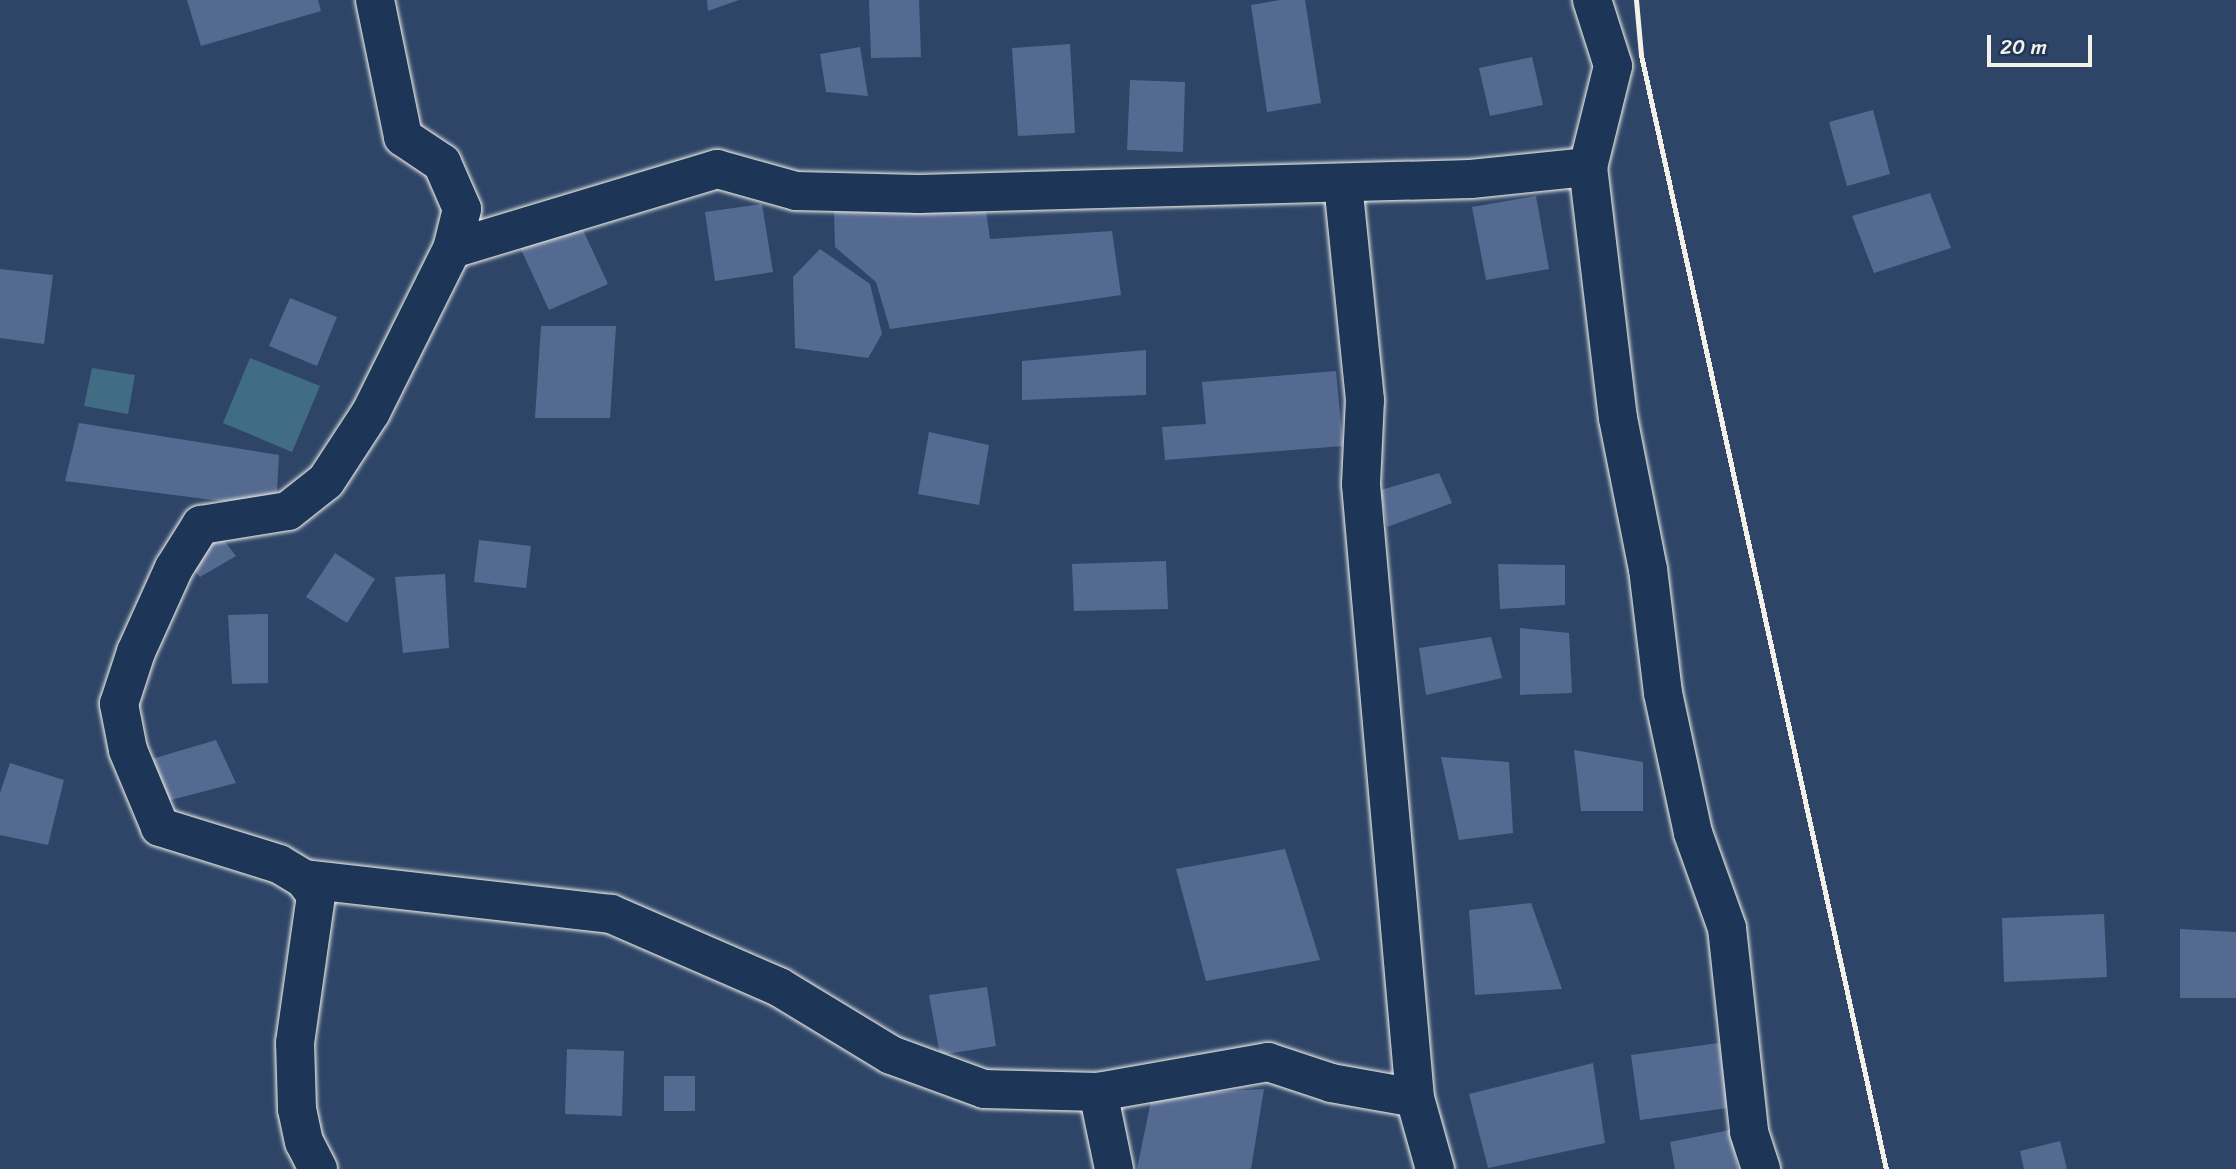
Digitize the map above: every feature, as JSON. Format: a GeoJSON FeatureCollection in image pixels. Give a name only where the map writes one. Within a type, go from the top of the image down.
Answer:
{"type":"FeatureCollection","features":[{"type":"Feature","properties":{"kind":"street"},"geometry":{"type":"LineString","coordinates":[[317,1169],[304,1142],[296,1109],[295,1043],[316,895],[304,879],[279,864],[160,827],[128,750],[119,704],[136,652],[174,568],[201,525],[288,511],[327,481],[372,412],[452,249],[462,209],[442,163],[403,137],[375,0]]}},
{"type":"Feature","properties":{"kind":"street"},"geometry":{"type":"LineString","coordinates":[[1592,0],[1613,66],[1588,167],[1618,418],[1648,569],[1663,693],[1693,833],[1727,928],[1749,1132],[1761,1169]]}},
{"type":"Feature","properties":{"kind":"street"},"geometry":{"type":"LineString","coordinates":[[452,249],[717,169],[796,191],[919,194],[1471,179],[1588,167]]}},
{"type":"Feature","properties":{"kind":"street"},"geometry":{"type":"LineString","coordinates":[[1343,183],[1365,400],[1361,484],[1415,1098],[1435,1169]]}},
{"type":"Feature","properties":{"kind":"street"},"geometry":{"type":"LineString","coordinates":[[304,879],[611,914],[779,987],[891,1055],[984,1089],[1098,1092],[1268,1062],[1331,1083],[1415,1098]]}},
{"type":"Feature","properties":{"kind":"street"},"geometry":{"type":"LineString","coordinates":[[1098,1092],[1114,1169]]}},
{"type":"Feature","properties":{"kind":"water"},"geometry":{"type":"Polygon","coordinates":[[[250,358],[320,386],[292,452],[223,423],[250,358]]]}},
{"type":"Feature","properties":{"kind":"water"},"geometry":{"type":"Polygon","coordinates":[[[92,368],[135,375],[128,414],[84,406],[92,368]]]}},
{"type":"Feature","properties":{"kind":"building"},"geometry":{"type":"Polygon","coordinates":[[[187,0],[318,0],[321,11],[201,46],[187,0]]]}},
{"type":"Feature","properties":{"kind":"building"},"geometry":{"type":"Polygon","coordinates":[[[707,0],[739,0],[708,11],[707,0]]]}},
{"type":"Feature","properties":{"kind":"building"},"geometry":{"type":"Polygon","coordinates":[[[869,0],[919,0],[921,57],[871,58],[869,0]]]}},
{"type":"Feature","properties":{"kind":"building"},"geometry":{"type":"Polygon","coordinates":[[[1280,0],[1305,0],[1321,103],[1267,112],[1251,5],[1280,0]]]}},
{"type":"Feature","properties":{"kind":"building"},"geometry":{"type":"Polygon","coordinates":[[[1070,44],[1075,133],[1018,136],[1012,48],[1070,44]]]}},
{"type":"Feature","properties":{"kind":"building"},"geometry":{"type":"Polygon","coordinates":[[[860,47],[868,96],[826,92],[820,54],[860,47]]]}},
{"type":"Feature","properties":{"kind":"building"},"geometry":{"type":"Polygon","coordinates":[[[1532,57],[1543,105],[1490,116],[1479,68],[1532,57]]]}},
{"type":"Feature","properties":{"kind":"building"},"geometry":{"type":"Polygon","coordinates":[[[1130,80],[1185,82],[1183,152],[1127,150],[1130,80]]]}},
{"type":"Feature","properties":{"kind":"building"},"geometry":{"type":"Polygon","coordinates":[[[1873,110],[1890,174],[1847,186],[1829,122],[1873,110]]]}},
{"type":"Feature","properties":{"kind":"building"},"geometry":{"type":"Polygon","coordinates":[[[1930,193],[1951,248],[1874,273],[1852,216],[1930,193]]]}},
{"type":"Feature","properties":{"kind":"building"},"geometry":{"type":"Polygon","coordinates":[[[1536,196],[1549,269],[1486,280],[1472,207],[1536,196]]]}},
{"type":"Feature","properties":{"kind":"building"},"geometry":{"type":"Polygon","coordinates":[[[762,204],[773,272],[715,281],[705,212],[762,204]]]}},
{"type":"Feature","properties":{"kind":"building"},"geometry":{"type":"Polygon","coordinates":[[[985,204],[990,239],[1112,231],[1121,295],[890,329],[876,282],[835,247],[834,211],[985,204]]]}},
{"type":"Feature","properties":{"kind":"building"},"geometry":{"type":"Polygon","coordinates":[[[577,217],[608,284],[549,310],[518,243],[577,217]]]}},
{"type":"Feature","properties":{"kind":"building"},"geometry":{"type":"Polygon","coordinates":[[[820,249],[870,284],[882,334],[868,358],[795,348],[793,277],[820,249]]]}},
{"type":"Feature","properties":{"kind":"building"},"geometry":{"type":"Polygon","coordinates":[[[0,269],[53,275],[44,344],[0,338],[0,269]]]}},
{"type":"Feature","properties":{"kind":"building"},"geometry":{"type":"Polygon","coordinates":[[[290,298],[337,317],[317,366],[269,346],[290,298]]]}},
{"type":"Feature","properties":{"kind":"building"},"geometry":{"type":"Polygon","coordinates":[[[541,326],[616,326],[610,418],[535,418],[541,326]]]}},
{"type":"Feature","properties":{"kind":"building"},"geometry":{"type":"Polygon","coordinates":[[[1146,350],[1146,395],[1022,400],[1022,361],[1146,350]]]}},
{"type":"Feature","properties":{"kind":"building"},"geometry":{"type":"Polygon","coordinates":[[[1336,371],[1343,446],[1165,460],[1162,427],[1206,424],[1202,382],[1336,371]]]}},
{"type":"Feature","properties":{"kind":"building"},"geometry":{"type":"Polygon","coordinates":[[[79,423],[279,455],[276,508],[65,481],[79,423]]]}},
{"type":"Feature","properties":{"kind":"building"},"geometry":{"type":"Polygon","coordinates":[[[929,432],[989,445],[979,505],[918,494],[929,432]]]}},
{"type":"Feature","properties":{"kind":"building"},"geometry":{"type":"Polygon","coordinates":[[[1439,473],[1452,503],[1387,527],[1381,490],[1439,473]]]}},
{"type":"Feature","properties":{"kind":"building"},"geometry":{"type":"Polygon","coordinates":[[[219,534],[236,556],[200,577],[184,557],[219,534]]]}},
{"type":"Feature","properties":{"kind":"building"},"geometry":{"type":"Polygon","coordinates":[[[479,540],[531,546],[526,588],[474,582],[479,540]]]}},
{"type":"Feature","properties":{"kind":"building"},"geometry":{"type":"Polygon","coordinates":[[[335,553],[375,579],[347,623],[306,597],[335,553]]]}},
{"type":"Feature","properties":{"kind":"building"},"geometry":{"type":"Polygon","coordinates":[[[1166,561],[1168,609],[1074,611],[1072,564],[1166,561]]]}},
{"type":"Feature","properties":{"kind":"building"},"geometry":{"type":"Polygon","coordinates":[[[1498,564],[1565,565],[1565,605],[1500,609],[1498,564]]]}},
{"type":"Feature","properties":{"kind":"building"},"geometry":{"type":"Polygon","coordinates":[[[445,574],[449,648],[403,653],[395,577],[445,574]]]}},
{"type":"Feature","properties":{"kind":"building"},"geometry":{"type":"Polygon","coordinates":[[[268,614],[268,683],[232,684],[228,615],[268,614]]]}},
{"type":"Feature","properties":{"kind":"building"},"geometry":{"type":"Polygon","coordinates":[[[1520,628],[1569,633],[1572,693],[1520,695],[1520,628]]]}},
{"type":"Feature","properties":{"kind":"building"},"geometry":{"type":"Polygon","coordinates":[[[1491,637],[1502,678],[1426,695],[1419,648],[1491,637]]]}},
{"type":"Feature","properties":{"kind":"building"},"geometry":{"type":"Polygon","coordinates":[[[216,740],[236,783],[167,801],[145,761],[216,740]]]}},
{"type":"Feature","properties":{"kind":"building"},"geometry":{"type":"Polygon","coordinates":[[[1574,750],[1643,762],[1643,811],[1581,811],[1574,750]]]}},
{"type":"Feature","properties":{"kind":"building"},"geometry":{"type":"Polygon","coordinates":[[[1441,757],[1509,762],[1513,833],[1459,840],[1441,757]]]}},
{"type":"Feature","properties":{"kind":"building"},"geometry":{"type":"Polygon","coordinates":[[[10,763],[64,780],[48,845],[0,835],[0,793],[10,763]]]}},
{"type":"Feature","properties":{"kind":"building"},"geometry":{"type":"Polygon","coordinates":[[[1285,849],[1320,960],[1206,981],[1176,869],[1285,849]]]}},
{"type":"Feature","properties":{"kind":"building"},"geometry":{"type":"Polygon","coordinates":[[[1531,903],[1562,989],[1475,995],[1469,910],[1531,903]]]}},
{"type":"Feature","properties":{"kind":"building"},"geometry":{"type":"Polygon","coordinates":[[[2104,914],[2107,977],[2004,982],[2002,918],[2104,914]]]}},
{"type":"Feature","properties":{"kind":"building"},"geometry":{"type":"Polygon","coordinates":[[[2180,929],[2236,932],[2236,998],[2180,998],[2180,929]]]}},
{"type":"Feature","properties":{"kind":"building"},"geometry":{"type":"Polygon","coordinates":[[[987,987],[996,1046],[940,1055],[929,995],[987,987]]]}},
{"type":"Feature","properties":{"kind":"building"},"geometry":{"type":"Polygon","coordinates":[[[1719,1043],[1728,1108],[1640,1120],[1631,1055],[1719,1043]]]}},
{"type":"Feature","properties":{"kind":"building"},"geometry":{"type":"Polygon","coordinates":[[[567,1049],[624,1051],[622,1116],[565,1114],[567,1049]]]}},
{"type":"Feature","properties":{"kind":"building"},"geometry":{"type":"Polygon","coordinates":[[[1593,1063],[1605,1143],[1488,1168],[1469,1094],[1593,1063]]]}},
{"type":"Feature","properties":{"kind":"building"},"geometry":{"type":"Polygon","coordinates":[[[664,1076],[695,1076],[695,1111],[664,1111],[664,1076]]]}},
{"type":"Feature","properties":{"kind":"building"},"geometry":{"type":"Polygon","coordinates":[[[1264,1089],[1251,1169],[1137,1169],[1152,1096],[1264,1089]]]}},
{"type":"Feature","properties":{"kind":"building"},"geometry":{"type":"Polygon","coordinates":[[[1730,1130],[1738,1169],[1675,1169],[1670,1142],[1730,1130]]]}},
{"type":"Feature","properties":{"kind":"building"},"geometry":{"type":"Polygon","coordinates":[[[2060,1141],[2067,1169],[2024,1169],[2020,1151],[2060,1141]]]}},
{"type":"Feature","properties":{"kind":"railway"},"geometry":{"type":"LineString","coordinates":[[1636,0],[1641,55],[1886,1169]]}}]}
